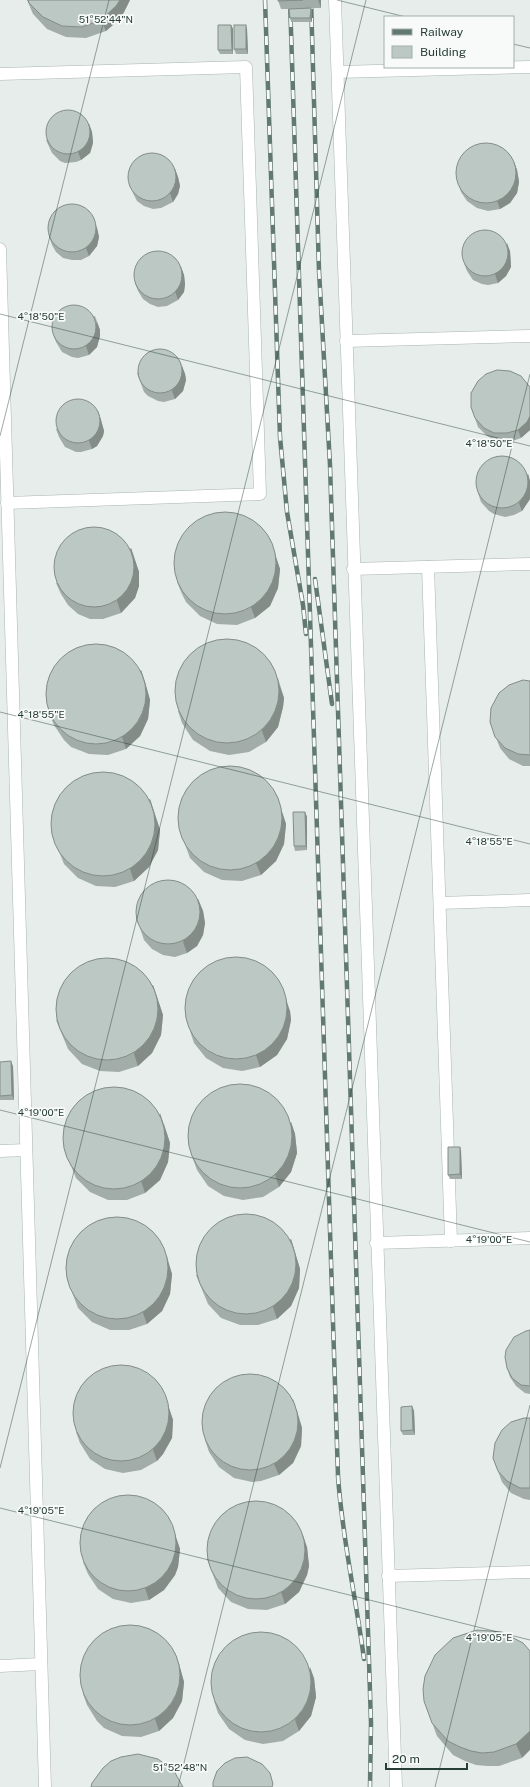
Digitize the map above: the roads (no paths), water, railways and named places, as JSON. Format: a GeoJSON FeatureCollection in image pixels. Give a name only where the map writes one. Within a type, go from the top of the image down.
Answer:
{"type":"FeatureCollection","features":[{"type":"Feature","properties":{"kind":"lane"},"geometry":{"type":"LineString","coordinates":[[335,0],[376,1243],[396,1787]]}},
{"type":"Feature","properties":{"kind":"lane"},"geometry":{"type":"LineString","coordinates":[[0,74],[246,67],[260,494],[7,503]]}},
{"type":"Feature","properties":{"kind":"lane"},"geometry":{"type":"LineString","coordinates":[[514,67],[530,67]]}},
{"type":"Feature","properties":{"kind":"lane"},"geometry":{"type":"LineString","coordinates":[[338,72],[492,68]]}},
{"type":"Feature","properties":{"kind":"lane"},"geometry":{"type":"LineString","coordinates":[[0,249],[7,503],[5,621],[26,1150],[45,1787]]}},
{"type":"Feature","properties":{"kind":"lane"},"geometry":{"type":"LineString","coordinates":[[346,341],[530,336]]}},
{"type":"Feature","properties":{"kind":"lane"},"geometry":{"type":"LineString","coordinates":[[353,569],[530,564]]}},
{"type":"Feature","properties":{"kind":"lane"},"geometry":{"type":"LineString","coordinates":[[428,566],[451,1241]]}},
{"type":"Feature","properties":{"kind":"lane"},"geometry":{"type":"LineString","coordinates":[[440,904],[530,900]]}},
{"type":"Feature","properties":{"kind":"lane"},"geometry":{"type":"LineString","coordinates":[[0,1151],[26,1150]]}},
{"type":"Feature","properties":{"kind":"lane"},"geometry":{"type":"LineString","coordinates":[[376,1243],[530,1238]]}},
{"type":"Feature","properties":{"kind":"lane"},"geometry":{"type":"LineString","coordinates":[[388,1576],[530,1572]]}},
{"type":"Feature","properties":{"kind":"lane"},"geometry":{"type":"LineString","coordinates":[[0,1666],[42,1664]]}},
{"type":"Feature","properties":{"kind":"railway"},"geometry":{"type":"LineString","coordinates":[[265,0],[280,437],[287,512],[303,605],[306,634]]}},
{"type":"Feature","properties":{"kind":"railway"},"geometry":{"type":"LineString","coordinates":[[290,0],[338,1476],[346,1545],[364,1659]]}},
{"type":"Feature","properties":{"kind":"railway"},"geometry":{"type":"LineString","coordinates":[[311,0],[319,271],[330,465],[371,1723],[370,1787]]}},
{"type":"Feature","properties":{"kind":"railway"},"geometry":{"type":"LineString","coordinates":[[315,579],[332,704]]}}]}
